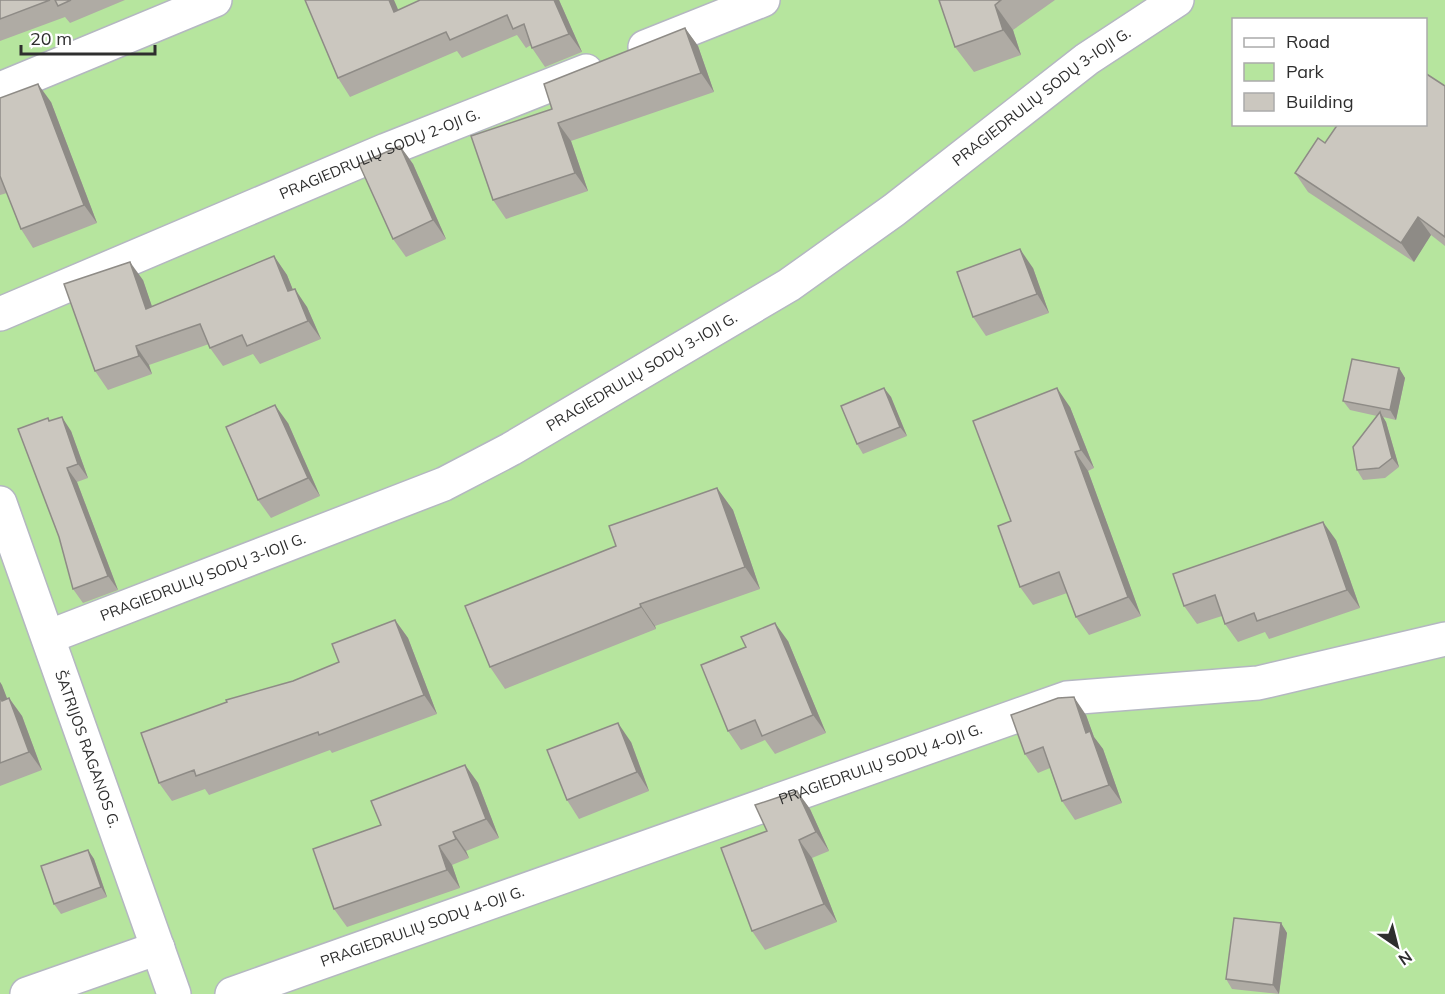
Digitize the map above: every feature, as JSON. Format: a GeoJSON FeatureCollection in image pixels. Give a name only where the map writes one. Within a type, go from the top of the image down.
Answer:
{"type":"FeatureCollection","features":[{"type":"Feature","properties":{"kind":"street"},"geometry":{"type":"LineString","coordinates":[[0,89],[215,0]]}},
{"type":"Feature","properties":{"kind":"street","name":"PRAGIEDRULIŲ SODŲ 2-OJI G."},"geometry":{"type":"LineString","coordinates":[[0,314],[386,150],[763,0]]}},
{"type":"Feature","properties":{"kind":"street","name":"PRAGIEDRULIŲ SODŲ 3-IOJI G."},"geometry":{"type":"LineString","coordinates":[[48,637],[444,484],[512,449],[789,285],[894,210],[1087,59],[1177,0]]}},
{"type":"Feature","properties":{"kind":"street","name":"ŠATRIJOS RAGANOS G."},"geometry":{"type":"LineString","coordinates":[[0,503],[174,994]]}},
{"type":"Feature","properties":{"kind":"street","name":"PRAGIEDRULIŲ SODŲ 4-OJI G."},"geometry":{"type":"LineString","coordinates":[[232,994],[1067,698],[1258,683],[1445,639]]}},
{"type":"Feature","properties":{"kind":"street"},"geometry":{"type":"LineString","coordinates":[[27,994],[158,948]]}},
{"type":"Feature","properties":{"kind":"green space"},"geometry":{"type":"Polygon","coordinates":[[[0,0],[1445,0],[1445,994],[0,994],[0,0]]]}},
{"type":"Feature","properties":{"kind":"building"},"geometry":{"type":"Polygon","coordinates":[[[0,0],[50,0],[0,19],[0,0]]]}},
{"type":"Feature","properties":{"kind":"building"},"geometry":{"type":"Polygon","coordinates":[[[55,0],[71,0],[58,6],[55,0]]]}},
{"type":"Feature","properties":{"kind":"building"},"geometry":{"type":"Polygon","coordinates":[[[305,0],[389,0],[394,12],[420,0],[554,0],[569,34],[532,48],[524,24],[513,29],[507,15],[450,40],[446,32],[338,78],[305,0]]]}},
{"type":"Feature","properties":{"kind":"building"},"geometry":{"type":"Polygon","coordinates":[[[939,0],[1001,0],[995,5],[1003,30],[955,47],[939,0]]]}},
{"type":"Feature","properties":{"kind":"building"},"geometry":{"type":"Polygon","coordinates":[[[685,28],[701,73],[558,123],[575,173],[493,200],[471,136],[552,109],[544,84],[685,28]]]}},
{"type":"Feature","properties":{"kind":"building"},"geometry":{"type":"Polygon","coordinates":[[[1427,74],[1445,86],[1445,237],[1418,217],[1401,243],[1295,173],[1318,138],[1325,143],[1337,126],[1427,126],[1427,74]]]}},
{"type":"Feature","properties":{"kind":"building"},"geometry":{"type":"Polygon","coordinates":[[[38,84],[84,205],[21,229],[0,176],[0,98],[38,84]]]}},
{"type":"Feature","properties":{"kind":"building"},"geometry":{"type":"Polygon","coordinates":[[[400,146],[433,220],[393,239],[359,164],[400,146]]]}},
{"type":"Feature","properties":{"kind":"building"},"geometry":{"type":"Polygon","coordinates":[[[1020,249],[1037,294],[973,317],[957,272],[1020,249]]]}},
{"type":"Feature","properties":{"kind":"building"},"geometry":{"type":"Polygon","coordinates":[[[274,256],[288,291],[295,289],[308,321],[247,346],[242,335],[210,348],[200,324],[136,346],[139,356],[95,371],[64,284],[130,262],[146,309],[274,256]]]}},
{"type":"Feature","properties":{"kind":"building"},"geometry":{"type":"Polygon","coordinates":[[[1352,359],[1399,368],[1390,410],[1343,401],[1352,359]]]}},
{"type":"Feature","properties":{"kind":"building"},"geometry":{"type":"Polygon","coordinates":[[[884,388],[900,427],[857,444],[841,406],[884,388]]]}},
{"type":"Feature","properties":{"kind":"building"},"geometry":{"type":"Polygon","coordinates":[[[1057,388],[1081,450],[1075,452],[1128,597],[1076,617],[1059,572],[1020,587],[998,526],[1011,521],[973,421],[1057,388]]]}},
{"type":"Feature","properties":{"kind":"building"},"geometry":{"type":"Polygon","coordinates":[[[275,405],[308,478],[258,500],[226,427],[275,405]]]}},
{"type":"Feature","properties":{"kind":"building"},"geometry":{"type":"Polygon","coordinates":[[[1380,412],[1392,458],[1379,468],[1357,470],[1353,447],[1380,412]]]}},
{"type":"Feature","properties":{"kind":"building"},"geometry":{"type":"Polygon","coordinates":[[[62,417],[78,464],[67,468],[108,576],[73,589],[59,537],[18,429],[48,418],[49,421],[62,417]]]}},
{"type":"Feature","properties":{"kind":"building"},"geometry":{"type":"Polygon","coordinates":[[[717,488],[745,567],[640,604],[641,607],[490,667],[465,606],[616,546],[609,526],[717,488]]]}},
{"type":"Feature","properties":{"kind":"building"},"geometry":{"type":"Polygon","coordinates":[[[1323,522],[1347,590],[1257,621],[1254,613],[1225,624],[1215,595],[1184,606],[1173,574],[1323,522]]]}},
{"type":"Feature","properties":{"kind":"building"},"geometry":{"type":"Polygon","coordinates":[[[395,620],[424,695],[319,735],[318,732],[196,776],[194,770],[159,783],[141,733],[227,702],[226,700],[293,681],[339,662],[332,644],[395,620]]]}},
{"type":"Feature","properties":{"kind":"building"},"geometry":{"type":"Polygon","coordinates":[[[775,623],[813,715],[762,736],[755,720],[728,731],[701,665],[746,647],[741,637],[775,623]]]}},
{"type":"Feature","properties":{"kind":"building"},"geometry":{"type":"Polygon","coordinates":[[[0,696],[2,701],[9,698],[29,752],[0,763],[0,696]]]}},
{"type":"Feature","properties":{"kind":"building"},"geometry":{"type":"Polygon","coordinates":[[[1074,697],[1086,733],[1090,731],[1109,785],[1062,801],[1043,747],[1025,754],[1011,715],[1058,698],[1074,697]]]}},
{"type":"Feature","properties":{"kind":"building"},"geometry":{"type":"Polygon","coordinates":[[[618,723],[637,772],[567,800],[547,750],[618,723]]]}},
{"type":"Feature","properties":{"kind":"building"},"geometry":{"type":"Polygon","coordinates":[[[465,765],[486,819],[453,832],[456,839],[439,846],[447,870],[334,909],[313,849],[381,825],[371,801],[465,765]]]}},
{"type":"Feature","properties":{"kind":"building"},"geometry":{"type":"Polygon","coordinates":[[[797,791],[816,832],[799,840],[824,904],[752,931],[721,848],[767,831],[755,805],[797,791]]]}},
{"type":"Feature","properties":{"kind":"building"},"geometry":{"type":"Polygon","coordinates":[[[88,850],[101,887],[54,904],[41,866],[88,850]]]}},
{"type":"Feature","properties":{"kind":"building"},"geometry":{"type":"Polygon","coordinates":[[[1234,918],[1281,923],[1273,985],[1226,979],[1234,918]]]}}]}
